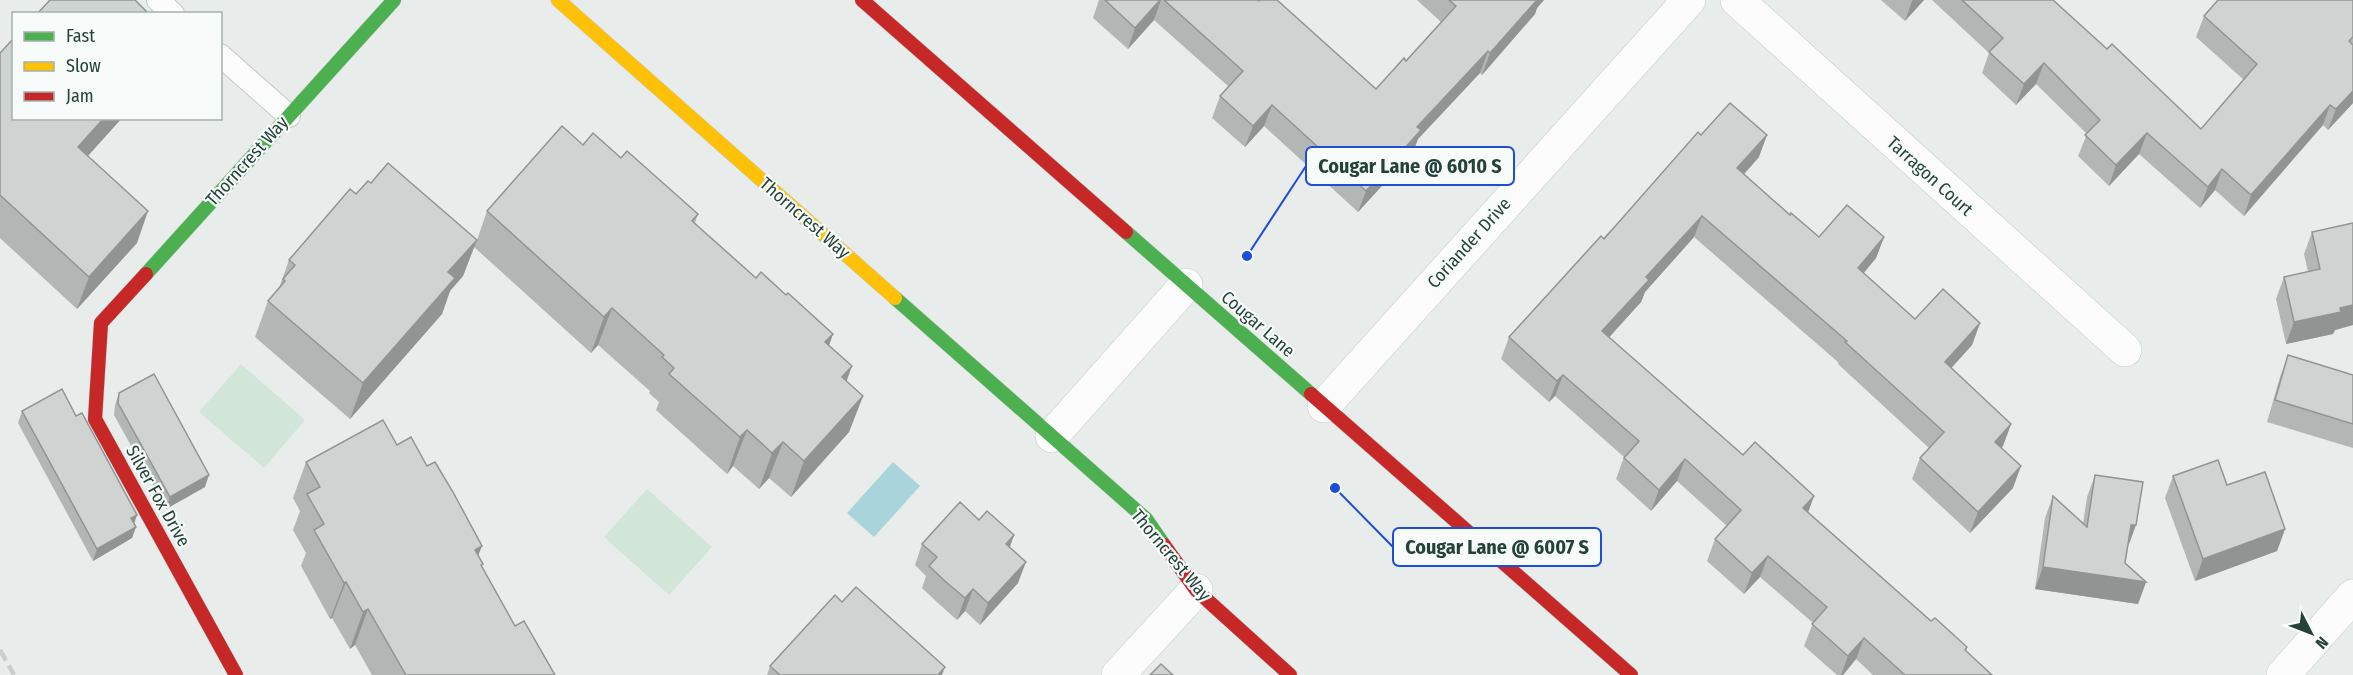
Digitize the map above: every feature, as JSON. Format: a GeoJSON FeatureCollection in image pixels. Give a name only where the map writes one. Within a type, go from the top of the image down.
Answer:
{"type":"FeatureCollection","features":[{"type":"Feature","properties":{"kind":"street","name":"Thorncrest Way"},"geometry":{"type":"LineString","coordinates":[[101,322],[394,0]]}},
{"type":"Feature","properties":{"kind":"street","name":"Thorncrest Way"},"geometry":{"type":"LineString","coordinates":[[558,0],[1146,519],[1196,590],[1290,675]]}},
{"type":"Feature","properties":{"kind":"street","name":"Cougar Lane"},"geometry":{"type":"LineString","coordinates":[[862,0],[1630,675]]}},
{"type":"Feature","properties":{"kind":"street","name":"Coriander Drive"},"geometry":{"type":"LineString","coordinates":[[1324,406],[1689,0]]}},
{"type":"Feature","properties":{"kind":"street","name":"Tarragon Court"},"geometry":{"type":"LineString","coordinates":[[1737,0],[2125,350]]}},
{"type":"Feature","properties":{"kind":"street"},"geometry":{"type":"LineString","coordinates":[[1052,436],[1186,285]]}},
{"type":"Feature","properties":{"kind":"street","name":"Silver Fox Drive"},"geometry":{"type":"LineString","coordinates":[[101,322],[95,419],[236,675]]}},
{"type":"Feature","properties":{"kind":"street"},"geometry":{"type":"LineString","coordinates":[[1118,675],[1196,590]]}},
{"type":"Feature","properties":{"kind":"street"},"geometry":{"type":"LineString","coordinates":[[2283,675],[2353,597]]}},
{"type":"Feature","properties":{"kind":"lane"},"geometry":{"type":"LineString","coordinates":[[158,0],[171,12]]}},
{"type":"Feature","properties":{"kind":"lane"},"geometry":{"type":"LineString","coordinates":[[222,57],[289,116]]}},
{"type":"Feature","properties":{"kind":"green space"},"geometry":{"type":"Polygon","coordinates":[[[241,364],[305,420],[264,468],[199,412],[241,364]]]}},
{"type":"Feature","properties":{"kind":"green space"},"geometry":{"type":"Polygon","coordinates":[[[647,489],[712,547],[669,595],[604,537],[647,489]]]}},
{"type":"Feature","properties":{"kind":"water"},"geometry":{"type":"Polygon","coordinates":[[[893,462],[920,486],[874,537],[847,513],[893,462]]]}},
{"type":"Feature","properties":{"kind":"building"},"geometry":{"type":"Polygon","coordinates":[[[50,0],[135,0],[147,12],[39,12],[50,0]]]}},
{"type":"Feature","properties":{"kind":"building"},"geometry":{"type":"Polygon","coordinates":[[[1105,0],[1160,0],[1135,28],[1105,0]]]}},
{"type":"Feature","properties":{"kind":"building"},"geometry":{"type":"Polygon","coordinates":[[[1164,0],[1277,0],[1376,89],[1404,58],[1406,61],[1456,6],[1449,0],[1537,0],[1490,53],[1488,51],[1417,127],[1421,130],[1366,191],[1272,105],[1253,126],[1220,96],[1243,71],[1164,0]]]}},
{"type":"Feature","properties":{"kind":"building"},"geometry":{"type":"Polygon","coordinates":[[[1962,0],[2053,0],[2107,49],[2112,44],[2201,129],[2257,64],[2204,16],[2218,0],[2353,0],[2353,37],[2349,41],[2353,45],[2353,91],[2336,109],[2330,105],[2251,195],[2222,169],[2208,187],[2147,133],[2116,165],[2085,135],[2100,120],[2044,63],[2024,84],[1989,52],[2003,38],[1962,0]]]}},
{"type":"Feature","properties":{"kind":"building"},"geometry":{"type":"Polygon","coordinates":[[[12,40],[12,120],[102,120],[78,147],[148,211],[89,277],[0,195],[0,53],[12,40]]]}},
{"type":"Feature","properties":{"kind":"building"},"geometry":{"type":"Polygon","coordinates":[[[1730,103],[1767,135],[1737,168],[1790,215],[1791,213],[1819,237],[1847,205],[1884,237],[1858,268],[1915,319],[1943,289],[1980,323],[1945,362],[2011,424],[1995,442],[2021,466],[1978,512],[1920,458],[1944,432],[1845,342],[1847,341],[1702,216],[1646,277],[1649,280],[1602,331],[1743,455],[1755,442],[1814,496],[1803,508],[1931,621],[1935,618],[1967,647],[1965,650],[1992,675],[1905,675],[1864,638],[1848,656],[1812,624],[1827,607],[1768,556],[1752,573],[1715,539],[1741,510],[1685,459],[1659,490],[1624,458],[1639,441],[1563,375],[1557,381],[1509,337],[1601,236],[1604,239],[1698,132],[1701,135],[1730,103]]]}},
{"type":"Feature","properties":{"kind":"building"},"geometry":{"type":"Polygon","coordinates":[[[562,126],[583,145],[593,133],[621,158],[627,151],[698,214],[692,221],[756,278],[761,272],[833,334],[825,342],[852,366],[842,377],[863,396],[804,461],[783,442],[772,453],[747,430],[740,437],[669,374],[674,368],[662,357],[664,355],[612,308],[604,317],[487,211],[562,126]]]}},
{"type":"Feature","properties":{"kind":"building"},"geometry":{"type":"Polygon","coordinates":[[[388,163],[477,240],[448,272],[455,278],[363,383],[268,301],[295,265],[289,260],[350,189],[356,194],[368,181],[371,183],[388,163]]]}},
{"type":"Feature","properties":{"kind":"building"},"geometry":{"type":"Polygon","coordinates":[[[2353,223],[2353,305],[2340,308],[2341,312],[2294,322],[2284,277],[2320,269],[2312,232],[2353,223]]]}},
{"type":"Feature","properties":{"kind":"building"},"geometry":{"type":"Polygon","coordinates":[[[2288,355],[2353,375],[2353,424],[2275,400],[2288,355]]]}},
{"type":"Feature","properties":{"kind":"building"},"geometry":{"type":"Polygon","coordinates":[[[154,374],[209,475],[170,497],[118,403],[119,393],[154,374]]]}},
{"type":"Feature","properties":{"kind":"building"},"geometry":{"type":"Polygon","coordinates":[[[62,389],[76,416],[82,413],[137,515],[131,518],[136,527],[97,549],[22,411],[62,389]]]}},
{"type":"Feature","properties":{"kind":"building"},"geometry":{"type":"Polygon","coordinates":[[[383,420],[397,445],[411,437],[427,466],[435,462],[482,546],[475,550],[483,564],[481,565],[515,626],[524,621],[555,675],[406,675],[368,609],[363,612],[314,530],[324,524],[307,494],[320,487],[306,462],[383,420]]]}},
{"type":"Feature","properties":{"kind":"building"},"geometry":{"type":"Polygon","coordinates":[[[2218,460],[2227,485],[2265,472],[2285,529],[2203,559],[2173,476],[2218,460]]]}},
{"type":"Feature","properties":{"kind":"building"},"geometry":{"type":"Polygon","coordinates":[[[2095,475],[2143,482],[2136,525],[2131,525],[2125,563],[2146,582],[2043,567],[2053,496],[2087,527],[2095,475]]]}},
{"type":"Feature","properties":{"kind":"building"},"geometry":{"type":"Polygon","coordinates":[[[960,502],[979,520],[987,511],[1014,535],[1006,544],[1026,562],[988,603],[973,589],[965,598],[946,582],[929,566],[937,557],[922,544],[960,502]]]}},
{"type":"Feature","properties":{"kind":"building"},"geometry":{"type":"Polygon","coordinates":[[[856,587],[945,667],[938,675],[780,675],[770,666],[835,595],[842,602],[856,587]]]}},
{"type":"Feature","properties":{"kind":"building"},"geometry":{"type":"Polygon","coordinates":[[[1161,664],[1173,675],[1150,675],[1161,664]]]}},
{"type":"Feature","properties":{"kind":"railway"},"geometry":{"type":"LineString","coordinates":[[0,650],[14,675]]}},
{"type":"Feature","properties":{"kind":"traffic: fast"},"geometry":{"type":"LineString","coordinates":[[146,274],[394,0]]}},
{"type":"Feature","properties":{"kind":"traffic: fast"},"geometry":{"type":"LineString","coordinates":[[1126,232],[1311,394]]}},
{"type":"Feature","properties":{"kind":"traffic: fast"},"geometry":{"type":"LineString","coordinates":[[895,298],[1146,519],[1164,545]]}},
{"type":"Feature","properties":{"kind":"traffic: slow"},"geometry":{"type":"LineString","coordinates":[[558,0],[895,298]]}},
{"type":"Feature","properties":{"kind":"traffic: jam"},"geometry":{"type":"LineString","coordinates":[[862,0],[1126,232]]}},
{"type":"Feature","properties":{"kind":"traffic: jam"},"geometry":{"type":"LineString","coordinates":[[146,274],[101,323],[95,419],[236,675]]}},
{"type":"Feature","properties":{"kind":"traffic: jam"},"geometry":{"type":"LineString","coordinates":[[1311,394],[1631,675]]}},
{"type":"Feature","properties":{"kind":"traffic: jam"},"geometry":{"type":"LineString","coordinates":[[1164,545],[1196,590],[1290,675]]}},
{"type":"Feature","properties":{"kind":"place","name":"Cougar Lane @ 6010 S"},"geometry":{"type":"Point","coordinates":[1247,256]}},
{"type":"Feature","properties":{"kind":"place","name":"Cougar Lane @ 6007 S"},"geometry":{"type":"Point","coordinates":[1335,488]}}]}
